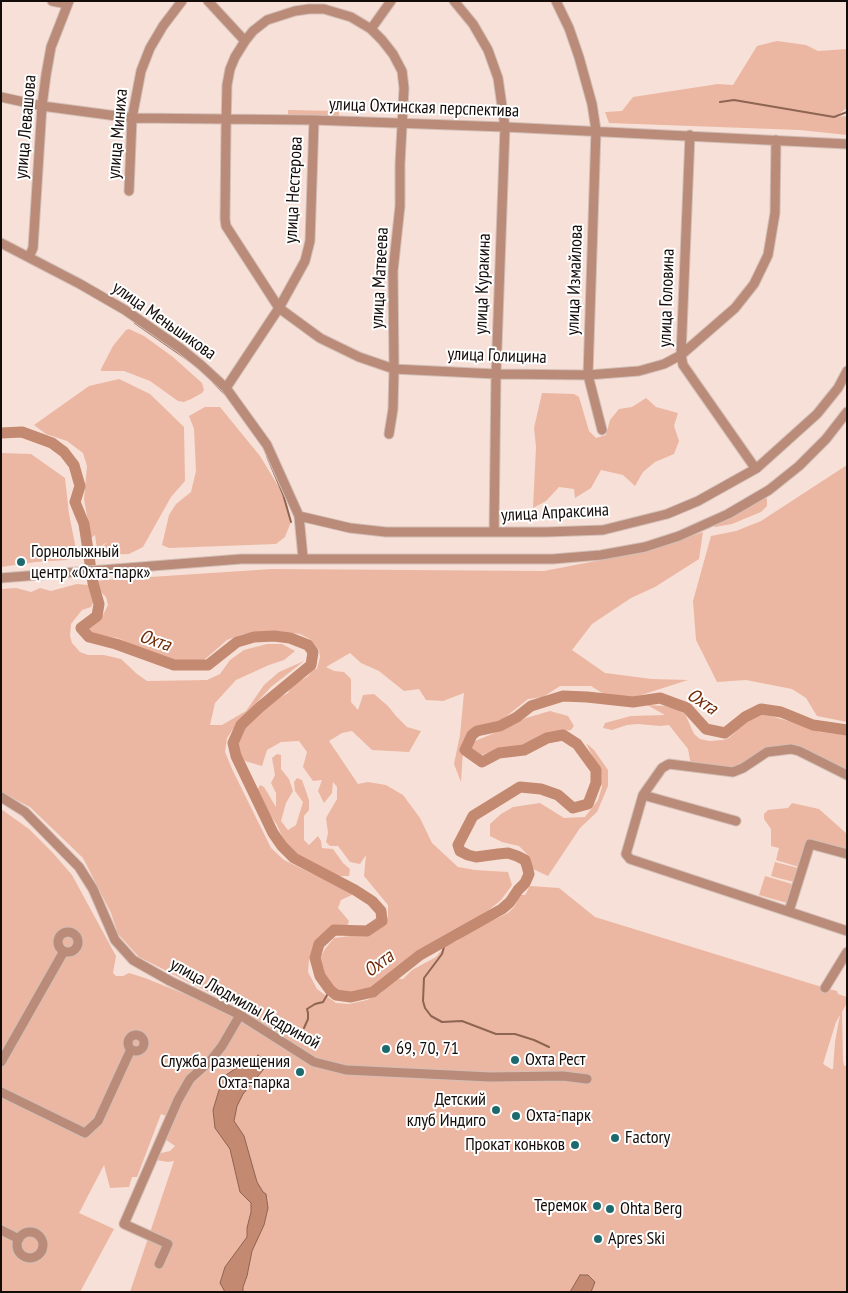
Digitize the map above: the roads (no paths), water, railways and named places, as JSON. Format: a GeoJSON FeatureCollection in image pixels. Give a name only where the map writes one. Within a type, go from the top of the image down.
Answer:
{"type":"FeatureCollection","features":[{"type":"Feature","properties":{"kind":"street"},"geometry":{"type":"LineString","coordinates":[[52,1],[68,3]]}},
{"type":"Feature","properties":{"kind":"street","name":"улица Миниха"},"geometry":{"type":"LineString","coordinates":[[128,191],[132,118],[142,71],[150,48],[163,26],[182,1]]}},
{"type":"Feature","properties":{"kind":"street"},"geometry":{"type":"LineString","coordinates":[[208,1],[245,41]]}},
{"type":"Feature","properties":{"kind":"street"},"geometry":{"type":"LineString","coordinates":[[371,29],[391,1]]}},
{"type":"Feature","properties":{"kind":"street"},"geometry":{"type":"LineString","coordinates":[[454,1],[474,24],[488,50],[498,78],[505,126]]}},
{"type":"Feature","properties":{"kind":"street"},"geometry":{"type":"LineString","coordinates":[[556,1],[569,28],[579,56],[592,104],[596,130]]}},
{"type":"Feature","properties":{"kind":"street","name":"улица Левашова"},"geometry":{"type":"LineString","coordinates":[[29,257],[33,248],[42,106],[51,47],[68,3]]}},
{"type":"Feature","properties":{"kind":"street","name":"улица Голицина"},"geometry":{"type":"LineString","coordinates":[[371,29],[351,17],[324,9],[294,10],[267,20],[253,31],[245,41],[235,57],[227,85],[225,219],[226,226],[279,308],[320,338],[359,358],[394,369],[496,374],[588,375],[639,371],[664,364],[681,355],[736,308],[754,284],[768,255],[776,213],[776,140]]}},
{"type":"Feature","properties":{"kind":"street","name":"улица Матвеева"},"geometry":{"type":"LineString","coordinates":[[371,29],[393,54],[402,71],[404,88],[400,206],[393,289],[393,409],[389,434]]}},
{"type":"Feature","properties":{"kind":"street","name":"улица Охтинская перспектива"},"geometry":{"type":"LineString","coordinates":[[1,97],[42,106],[132,118],[314,120],[505,126],[847,144]]}},
{"type":"Feature","properties":{"kind":"street","name":"улица Нестерова"},"geometry":{"type":"LineString","coordinates":[[226,388],[279,308],[305,261],[310,241],[314,120]]}},
{"type":"Feature","properties":{"kind":"street","name":"улица Куракина"},"geometry":{"type":"LineString","coordinates":[[494,532],[496,374],[505,126]]}},
{"type":"Feature","properties":{"kind":"street","name":"улица Измайлова"},"geometry":{"type":"LineString","coordinates":[[596,130],[588,375],[602,430]]}},
{"type":"Feature","properties":{"kind":"street","name":"улица Головина"},"geometry":{"type":"LineString","coordinates":[[690,135],[681,355],[683,366],[757,468]]}},
{"type":"Feature","properties":{"kind":"street","name":"улица Меньшикова"},"geometry":{"type":"LineString","coordinates":[[1,243],[125,310],[180,348],[226,388],[267,445],[299,516],[303,558]]}},
{"type":"Feature","properties":{"kind":"street","name":"улица Апраксина"},"geometry":{"type":"LineString","coordinates":[[299,516],[350,528],[386,532],[574,532],[603,530],[667,514],[698,500],[757,468],[817,414],[838,388],[847,371]]}},
{"type":"Feature","properties":{"kind":"street"},"geometry":{"type":"LineString","coordinates":[[1,578],[241,559],[553,559],[601,555],[644,547],[679,536],[728,514],[769,490],[799,466],[826,439],[847,412]]}},
{"type":"Feature","properties":{"kind":"street"},"geometry":{"type":"LineString","coordinates":[[847,776],[799,751],[783,749],[766,752],[743,768],[733,772],[669,764],[662,768],[643,795],[626,854],[630,859],[847,931]]}},
{"type":"Feature","properties":{"kind":"street"},"geometry":{"type":"LineString","coordinates":[[643,795],[736,821]]}},
{"type":"Feature","properties":{"kind":"street","name":"улица Людмилы Кедриной"},"geometry":{"type":"LineString","coordinates":[[1,796],[26,812],[78,867],[93,889],[114,940],[133,960],[170,981],[240,1015],[314,1062],[342,1069],[490,1077],[563,1076],[587,1079]]}},
{"type":"Feature","properties":{"kind":"street"},"geometry":{"type":"LineString","coordinates":[[789,911],[810,844],[847,854]]}},
{"type":"Feature","properties":{"kind":"street"},"geometry":{"type":"LineString","coordinates":[[1,1062],[64,951]]}},
{"type":"Feature","properties":{"kind":"street"},"geometry":{"type":"LineString","coordinates":[[825,988],[847,952]]}},
{"type":"Feature","properties":{"kind":"street"},"geometry":{"type":"LineString","coordinates":[[159,1264],[168,1244],[124,1224],[178,1100],[190,1079],[211,1060],[222,1046],[240,1015]]}},
{"type":"Feature","properties":{"kind":"street"},"geometry":{"type":"LineString","coordinates":[[1,1092],[85,1134],[98,1121],[131,1049]]}},
{"type":"Feature","properties":{"kind":"street"},"geometry":{"type":"LineString","coordinates":[[1,1230],[18,1239]]}},
{"type":"Feature","properties":{"kind":"waterway"},"geometry":{"type":"LineString","coordinates":[[720,102],[734,100],[834,117],[847,112]]}},
{"type":"Feature","properties":{"kind":"waterway"},"geometry":{"type":"LineString","coordinates":[[135,323],[191,362]]}},
{"type":"Feature","properties":{"kind":"waterway"},"geometry":{"type":"LineString","coordinates":[[213,382],[225,394]]}},
{"type":"Feature","properties":{"kind":"waterway","name":"Охта"},"geometry":{"type":"LineString","coordinates":[[1,433],[22,432],[52,443],[64,452],[74,465],[80,486],[75,502],[84,524],[93,583],[99,604],[97,616],[81,628],[89,637],[116,644],[174,665],[208,665],[237,642],[254,637],[274,636],[290,638],[308,645],[313,652],[311,665],[241,725],[233,743],[236,756],[273,833],[282,846],[294,858],[355,890],[372,901],[381,911],[382,921],[367,931],[334,930],[319,944],[315,958],[320,976],[336,995],[351,997],[373,992],[420,955],[502,909],[525,883],[529,874],[527,866],[525,860],[517,856],[508,853],[476,857],[460,851],[458,845],[473,816],[520,787],[541,789],[558,795],[573,808],[588,804],[596,783],[596,770],[577,744],[563,735],[547,738],[524,750],[499,753],[482,762],[465,750],[472,735],[477,731],[500,726],[517,717],[531,706],[563,696],[633,702],[660,698],[687,708],[706,729],[725,733],[745,717],[761,709],[781,712],[813,725],[847,730]]}},
{"type":"Feature","properties":{"kind":"waterway"},"geometry":{"type":"LineString","coordinates":[[267,456],[283,494],[291,522]]}},
{"type":"Feature","properties":{"kind":"waterway"},"geometry":{"type":"LineString","coordinates":[[446,940],[442,954],[424,978],[423,1001],[425,1008],[431,1016],[442,1022],[462,1021],[496,1034],[515,1034],[549,1047]]}},
{"type":"Feature","properties":{"kind":"waterway"},"geometry":{"type":"LineString","coordinates":[[304,1028],[308,1019],[307,1009],[323,1002],[330,990]]}},
{"type":"Feature","properties":{"kind":"waterway"},"geometry":{"type":"LineString","coordinates":[[564,1113],[574,1117]]}},
{"type":"Feature","properties":{"kind":"place","name":"Горнолыжный центр «Охта-парк»"},"geometry":{"type":"Point","coordinates":[21,562]}},
{"type":"Feature","properties":{"kind":"place","name":"69, 70, 71"},"geometry":{"type":"Point","coordinates":[386,1049]}},
{"type":"Feature","properties":{"kind":"place","name":"Охта Рест"},"geometry":{"type":"Point","coordinates":[515,1060]}},
{"type":"Feature","properties":{"kind":"place","name":"Служба размещения Охта-парка"},"geometry":{"type":"Point","coordinates":[300,1072]}},
{"type":"Feature","properties":{"kind":"place","name":"Детский клуб Индиго"},"geometry":{"type":"Point","coordinates":[496,1110]}},
{"type":"Feature","properties":{"kind":"place","name":"Охта-парк"},"geometry":{"type":"Point","coordinates":[516,1116]}},
{"type":"Feature","properties":{"kind":"place","name":"Factory"},"geometry":{"type":"Point","coordinates":[615,1138]}},
{"type":"Feature","properties":{"kind":"place","name":"Прокат коньков"},"geometry":{"type":"Point","coordinates":[575,1145]}},
{"type":"Feature","properties":{"kind":"place","name":"Теремок"},"geometry":{"type":"Point","coordinates":[597,1206]}},
{"type":"Feature","properties":{"kind":"place","name":"Ohta Berg"},"geometry":{"type":"Point","coordinates":[610,1209]}},
{"type":"Feature","properties":{"kind":"place","name":"Apres Ski"},"geometry":{"type":"Point","coordinates":[598,1239]}}]}
